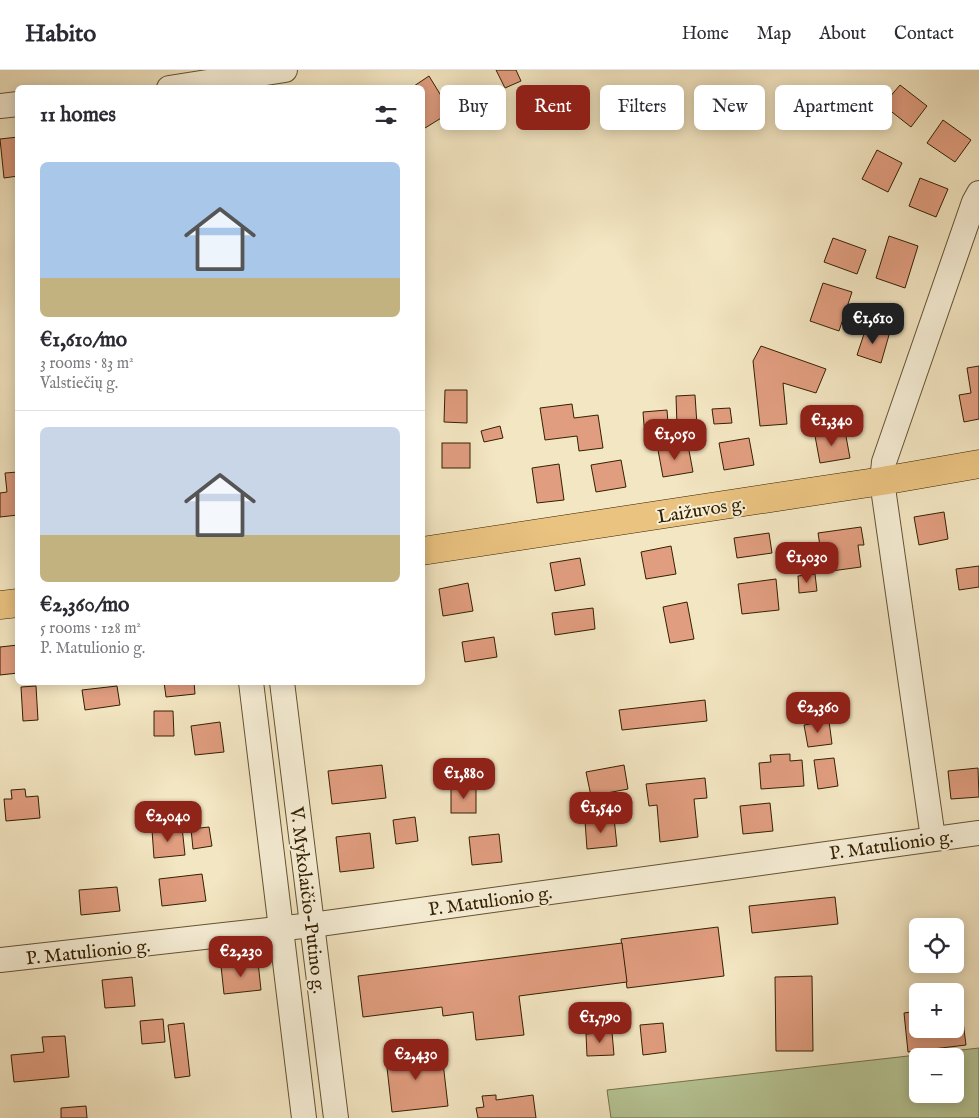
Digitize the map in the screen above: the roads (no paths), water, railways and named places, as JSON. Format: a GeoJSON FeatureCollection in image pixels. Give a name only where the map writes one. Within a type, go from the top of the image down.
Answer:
{"type":"FeatureCollection","features":[{"type":"Feature","properties":{"kind":"main road","name":"Laižuvos g."},"geometry":{"type":"LineString","coordinates":[[425,551],[882,482],[979,464]]}},
{"type":"Feature","properties":{"kind":"main road"},"geometry":{"type":"LineString","coordinates":[[0,605],[15,603]]}},
{"type":"Feature","properties":{"kind":"street"},"geometry":{"type":"LineString","coordinates":[[180,83],[285,70]]}},
{"type":"Feature","properties":{"kind":"street"},"geometry":{"type":"LineString","coordinates":[[0,106],[15,104]]}},
{"type":"Feature","properties":{"kind":"street"},"geometry":{"type":"LineString","coordinates":[[932,838],[882,482],[884,462],[979,192]]}},
{"type":"Feature","properties":{"kind":"street","name":"V. Mykolaičio-Putino g."},"geometry":{"type":"LineString","coordinates":[[251,685],[304,1118]]}},
{"type":"Feature","properties":{"kind":"street","name":"V. Mykolaičio-Putino g."},"geometry":{"type":"LineString","coordinates":[[282,685],[336,1118]]}},
{"type":"Feature","properties":{"kind":"street","name":"P. Matulionio g."},"geometry":{"type":"LineString","coordinates":[[0,960],[282,929],[979,832]]}}]}
